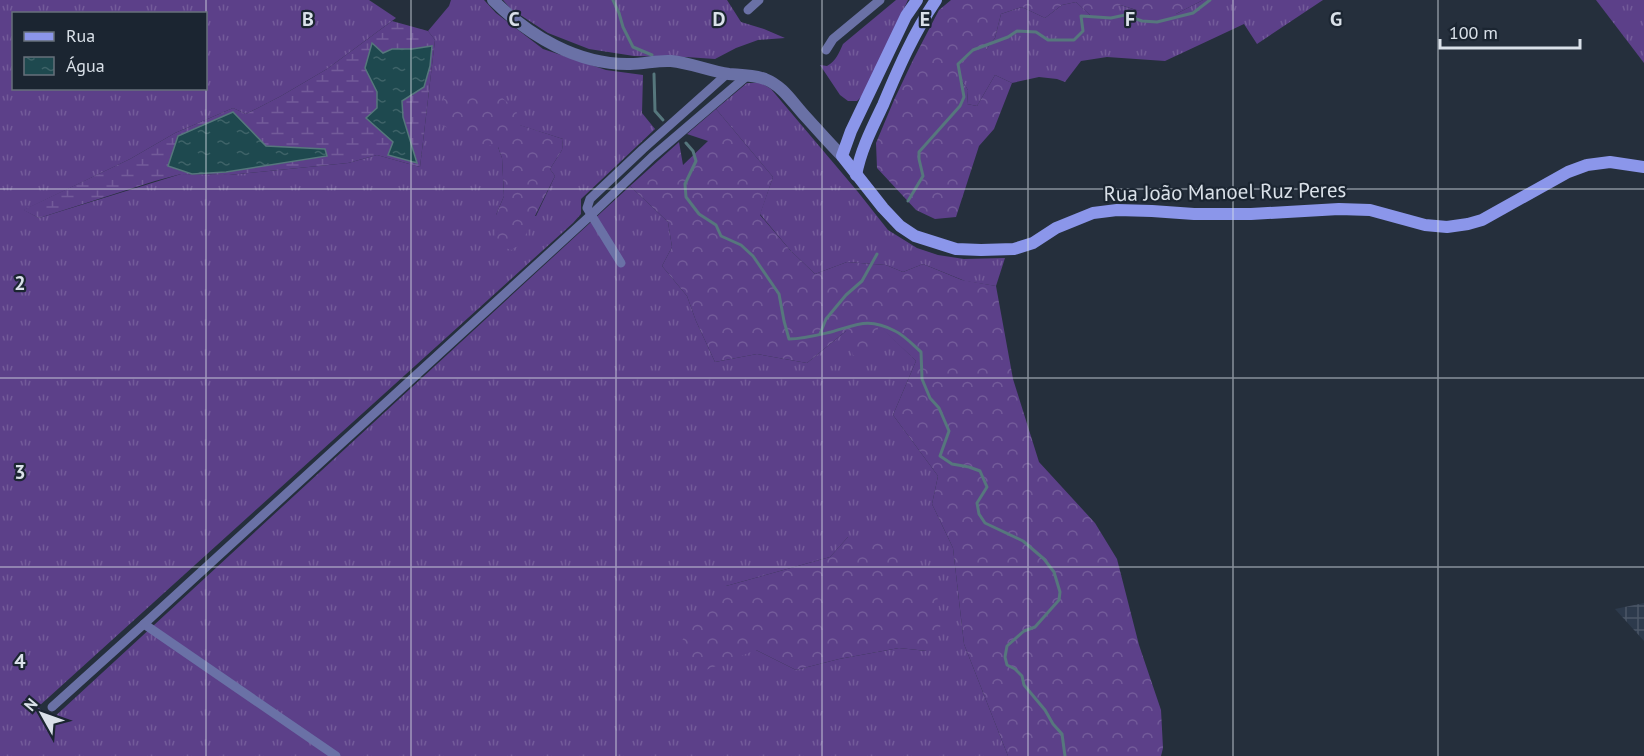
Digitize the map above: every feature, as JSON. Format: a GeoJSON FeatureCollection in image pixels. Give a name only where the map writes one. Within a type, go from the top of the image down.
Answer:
{"type":"FeatureCollection","features":[{"type":"Feature","properties":{"kind":"main road"},"geometry":{"type":"LineString","coordinates":[[842,156],[851,131],[906,16],[917,0]]}},
{"type":"Feature","properties":{"kind":"main road"},"geometry":{"type":"LineString","coordinates":[[856,175],[866,140],[896,74],[936,0]]}},
{"type":"Feature","properties":{"kind":"main road","name":"Rua João Manoel Ruz Peres"},"geometry":{"type":"LineString","coordinates":[[842,156],[883,208],[900,226],[915,236],[956,249],[996,250],[1014,249],[1033,243],[1056,228],[1093,213],[1117,210],[1194,214],[1370,210],[1425,225],[1447,227],[1482,220],[1568,172],[1587,165],[1610,162],[1644,167]]}},
{"type":"Feature","properties":{"kind":"street","name":"Rua João Manoel Ruz Peres"},"geometry":{"type":"LineString","coordinates":[[494,0],[506,13],[533,34],[563,50],[594,60],[631,64],[668,61],[764,79],[780,87],[842,156]]}},
{"type":"Feature","properties":{"kind":"street"},"geometry":{"type":"LineString","coordinates":[[748,10],[759,0]]}},
{"type":"Feature","properties":{"kind":"street"},"geometry":{"type":"LineString","coordinates":[[826,50],[833,39],[880,0]]}},
{"type":"Feature","properties":{"kind":"street"},"geometry":{"type":"LineString","coordinates":[[621,263],[587,208],[590,199],[728,73]]}},
{"type":"Feature","properties":{"kind":"street"},"geometry":{"type":"LineString","coordinates":[[52,707],[652,157],[748,75]]}},
{"type":"Feature","properties":{"kind":"street"},"geometry":{"type":"LineString","coordinates":[[851,131],[866,140]]}},
{"type":"Feature","properties":{"kind":"street"},"geometry":{"type":"LineString","coordinates":[[144,624],[336,756]]}},
{"type":"Feature","properties":{"kind":"shaded area"},"geometry":{"type":"Polygon","coordinates":[[[1644,603],[1644,641],[1615,609],[1644,603]]]}},
{"type":"Feature","properties":{"kind":"green space"},"geometry":{"type":"Polygon","coordinates":[[[0,0],[369,0],[396,18],[327,69],[281,96],[246,114],[233,108],[175,133],[130,159],[24,210],[39,218],[181,174],[229,175],[348,163],[377,155],[420,167],[435,40],[428,31],[449,6],[451,0],[484,0],[496,13],[543,49],[606,70],[643,75],[642,113],[655,129],[581,199],[581,214],[573,223],[38,707],[51,720],[630,186],[668,222],[672,247],[662,266],[687,296],[715,362],[757,354],[807,363],[846,331],[878,324],[916,361],[893,415],[938,476],[932,504],[953,548],[964,644],[1008,756],[0,756],[0,0]],[[519,125],[498,147],[502,158],[504,196],[496,215],[536,216],[555,176],[550,169],[562,150],[563,139],[519,125]],[[848,537],[830,557],[726,586],[756,650],[796,670],[899,648],[927,651],[848,537]]]}},
{"type":"Feature","properties":{"kind":"green space"},"geometry":{"type":"Polygon","coordinates":[[[503,0],[727,0],[741,22],[785,38],[758,40],[715,59],[634,56],[589,49],[548,33],[511,9],[503,0]]]}},
{"type":"Feature","properties":{"kind":"green space"},"geometry":{"type":"Polygon","coordinates":[[[896,0],[908,0],[864,94],[857,101],[848,101],[840,95],[820,65],[830,64],[843,44],[896,0]]]}},
{"type":"Feature","properties":{"kind":"green space"},"geometry":{"type":"Polygon","coordinates":[[[951,0],[1203,0],[1176,14],[1157,16],[1120,5],[1104,17],[1090,15],[1076,2],[1062,5],[1045,18],[1022,7],[1001,14],[995,38],[986,50],[973,50],[962,64],[962,81],[968,90],[967,104],[977,106],[995,75],[1012,83],[994,129],[979,146],[956,217],[935,219],[916,210],[877,168],[876,143],[894,100],[939,10],[951,0]]]}},
{"type":"Feature","properties":{"kind":"green space"},"geometry":{"type":"Polygon","coordinates":[[[1203,0],[1323,0],[1257,44],[1244,24],[1165,61],[1107,57],[1081,61],[1065,82],[1039,77],[1012,83],[995,75],[977,106],[967,104],[968,90],[962,81],[962,63],[973,50],[986,50],[995,38],[1001,14],[1022,7],[1045,18],[1062,5],[1076,2],[1090,15],[1120,5],[1136,10],[1176,14],[1203,0]]]}},
{"type":"Feature","properties":{"kind":"green space"},"geometry":{"type":"Polygon","coordinates":[[[1596,0],[1644,0],[1644,63],[1596,0]]]}},
{"type":"Feature","properties":{"kind":"green space"},"geometry":{"type":"Polygon","coordinates":[[[392,21],[428,31],[435,40],[420,167],[377,155],[348,163],[229,175],[181,174],[39,218],[23,210],[130,159],[175,133],[233,108],[246,114],[327,69],[392,21]],[[432,46],[412,49],[365,68],[377,92],[377,108],[366,118],[417,162],[403,117],[402,101],[424,86],[432,46]],[[253,132],[226,172],[238,169],[266,146],[253,132]]]}},
{"type":"Feature","properties":{"kind":"green space"},"geometry":{"type":"Polygon","coordinates":[[[747,83],[761,83],[771,89],[888,230],[917,248],[938,255],[964,259],[1005,258],[996,286],[965,281],[923,264],[903,272],[886,265],[847,262],[815,274],[790,250],[760,214],[773,177],[716,109],[747,83]]]}},
{"type":"Feature","properties":{"kind":"green space"},"geometry":{"type":"Polygon","coordinates":[[[469,90],[499,95],[516,110],[520,125],[563,139],[562,150],[550,169],[555,176],[521,244],[512,250],[501,247],[496,236],[496,215],[504,196],[502,158],[498,147],[478,143],[442,125],[444,99],[469,90]]]}},
{"type":"Feature","properties":{"kind":"green space"},"geometry":{"type":"Polygon","coordinates":[[[716,109],[773,177],[760,215],[790,250],[815,274],[847,262],[886,265],[903,272],[923,264],[962,280],[996,286],[1013,379],[1039,462],[1095,523],[1117,559],[1139,645],[1161,710],[1163,748],[1161,756],[1008,756],[964,644],[953,548],[932,504],[938,476],[893,415],[916,361],[878,325],[877,351],[865,361],[853,355],[846,331],[807,363],[757,354],[715,362],[687,296],[662,266],[672,247],[668,222],[630,186],[679,142],[683,165],[708,141],[687,134],[716,109]]]}},
{"type":"Feature","properties":{"kind":"green space"},"geometry":{"type":"Polygon","coordinates":[[[848,537],[877,537],[936,587],[941,625],[927,651],[899,648],[796,670],[756,650],[706,670],[676,651],[690,627],[726,586],[830,557],[848,537]]]}},
{"type":"Feature","properties":{"kind":"water"},"geometry":{"type":"Polygon","coordinates":[[[372,43],[383,53],[392,49],[432,46],[430,66],[424,87],[402,101],[403,117],[417,163],[388,155],[393,142],[366,118],[377,108],[377,92],[365,68],[372,43]]]}},
{"type":"Feature","properties":{"kind":"water"},"geometry":{"type":"Polygon","coordinates":[[[233,112],[266,146],[325,149],[327,156],[226,172],[192,174],[168,166],[178,136],[233,112]]]}},
{"type":"Feature","properties":{"kind":"waterway"},"geometry":{"type":"LineString","coordinates":[[613,0],[633,47],[652,55]]}},
{"type":"Feature","properties":{"kind":"waterway"},"geometry":{"type":"LineString","coordinates":[[908,201],[923,176],[919,152],[960,106],[964,97],[958,64],[973,50],[1008,37],[1017,31],[1036,32],[1048,40],[1074,40],[1083,31],[1081,16],[1111,18],[1125,15],[1142,21],[1157,22],[1193,13],[1210,0]]}},
{"type":"Feature","properties":{"kind":"waterway"},"geometry":{"type":"LineString","coordinates":[[654,74],[655,111],[663,120]]}},
{"type":"Feature","properties":{"kind":"waterway"},"geometry":{"type":"LineString","coordinates":[[686,143],[693,151],[696,161],[685,184],[686,197],[699,214],[716,225],[721,236],[741,245],[753,256],[779,294],[789,339],[810,337],[870,323],[898,333],[921,352],[922,379],[949,431],[940,456],[952,464],[980,471],[987,487],[977,503],[979,514],[985,523],[1023,541],[1044,559],[1054,572],[1060,592],[1059,600],[1035,627],[1024,631],[1007,646],[1005,657],[1007,665],[1022,676],[1024,685],[1062,734],[1065,756]]}},
{"type":"Feature","properties":{"kind":"waterway"},"geometry":{"type":"LineString","coordinates":[[820,334],[826,319],[846,295],[862,281],[877,254]]}}]}
